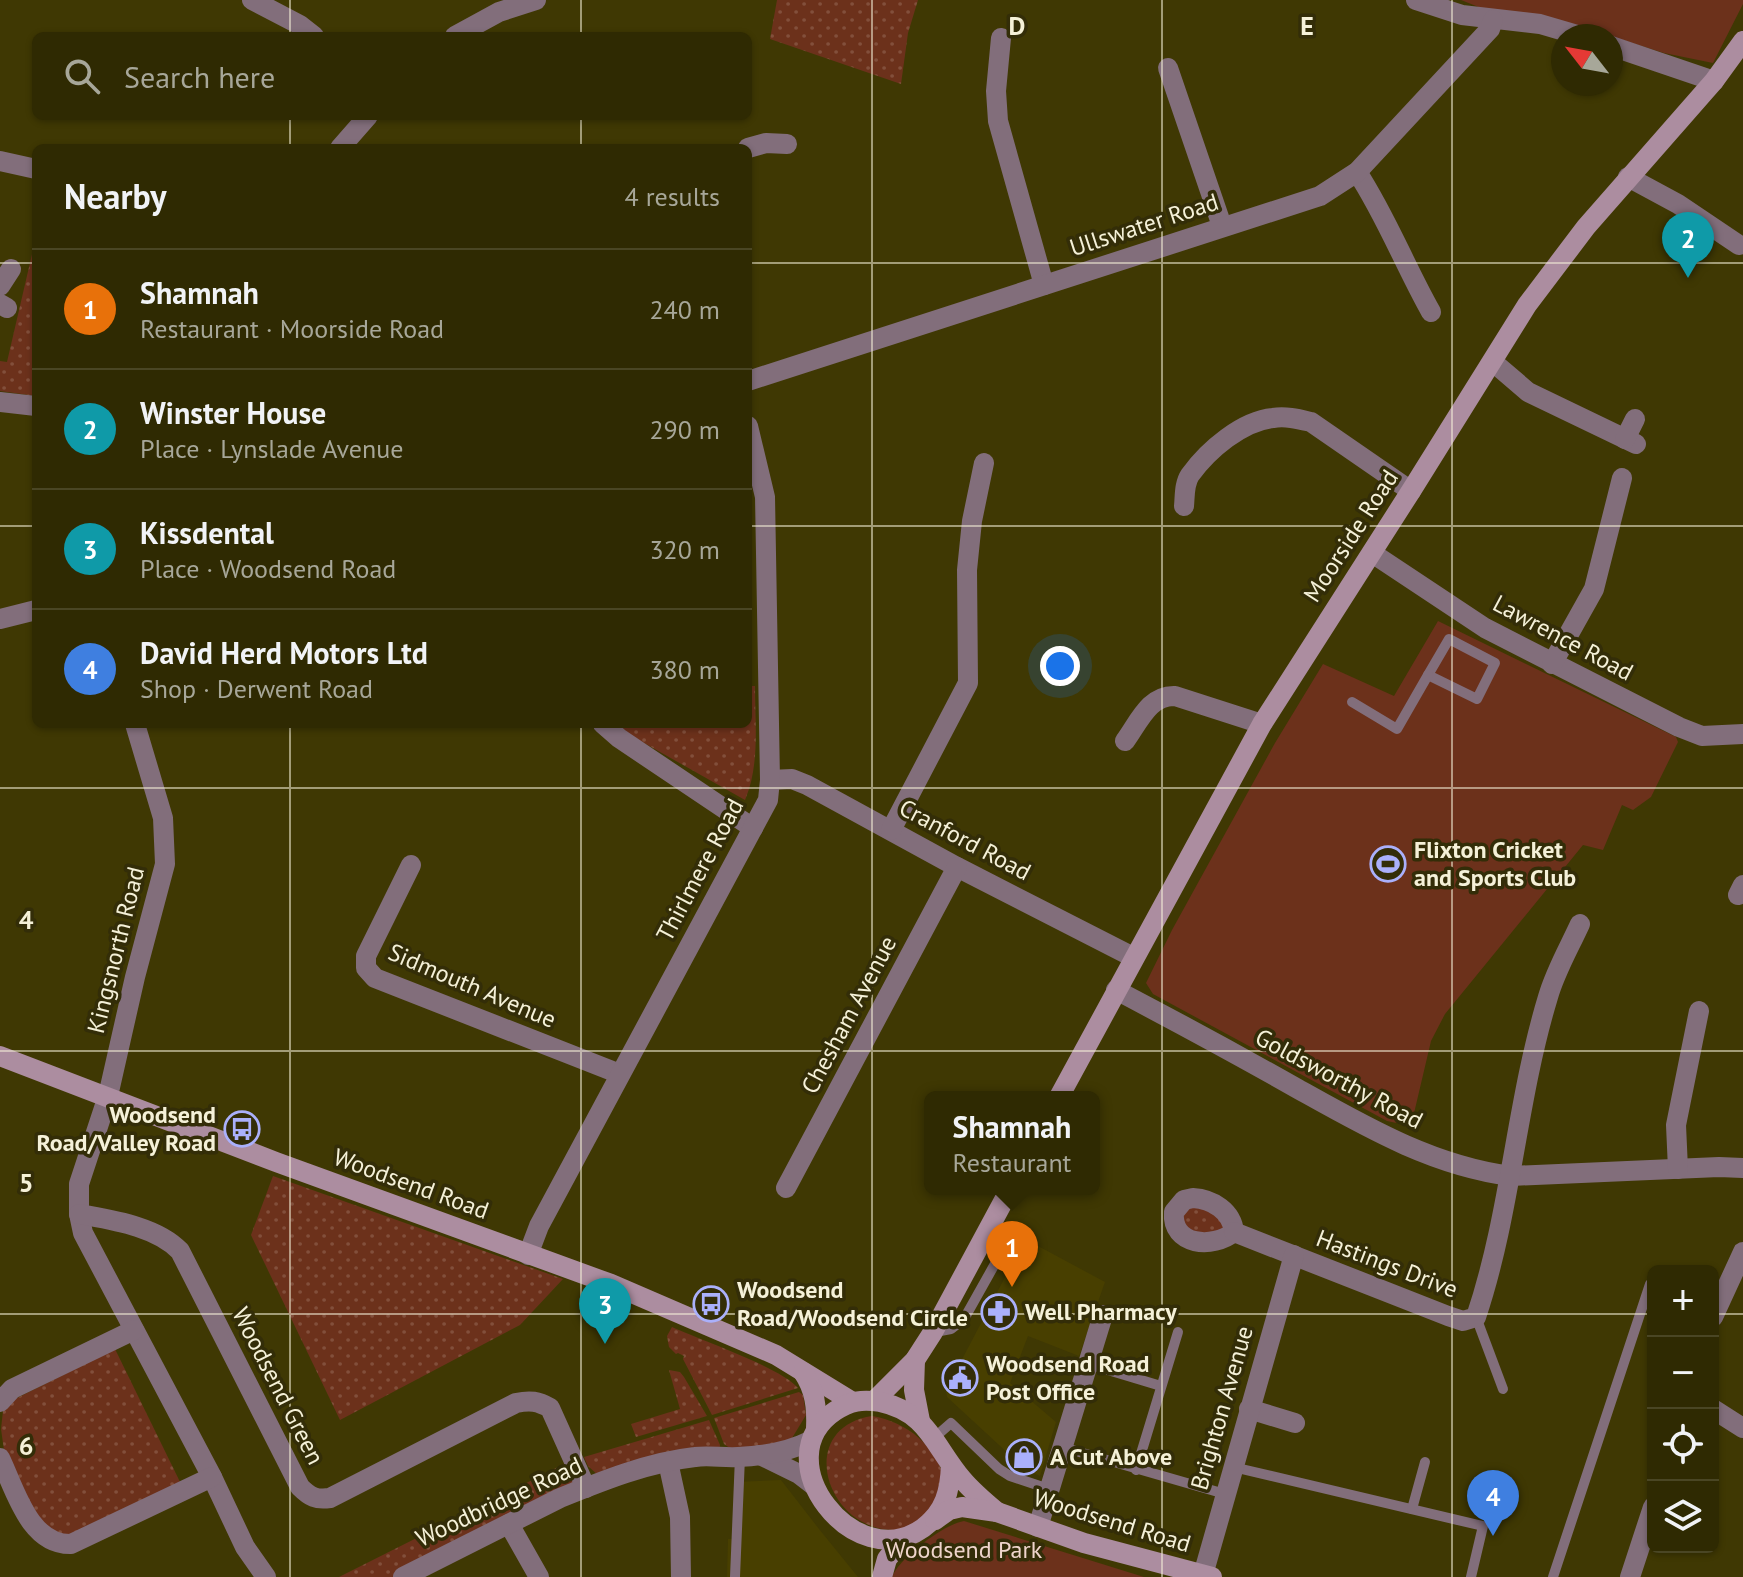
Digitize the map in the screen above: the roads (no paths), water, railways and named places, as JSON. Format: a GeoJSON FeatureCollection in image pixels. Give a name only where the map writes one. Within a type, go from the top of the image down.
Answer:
{"type":"FeatureCollection","features":[{"type":"Feature","properties":{"kind":"street"},"geometry":{"type":"LineString","coordinates":[[252,0],[309,32]]}},
{"type":"Feature","properties":{"kind":"street"},"geometry":{"type":"LineString","coordinates":[[460,32],[496,6],[536,0]]}},
{"type":"Feature","properties":{"kind":"street"},"geometry":{"type":"LineString","coordinates":[[1416,0],[1462,15],[1551,27]]}},
{"type":"Feature","properties":{"kind":"street","name":"Ullswater Road"},"geometry":{"type":"LineString","coordinates":[[752,380],[1320,196],[1357,172],[1490,29],[1493,20]]}},
{"type":"Feature","properties":{"kind":"street"},"geometry":{"type":"LineString","coordinates":[[1001,38],[996,91],[998,121],[1044,285]]}},
{"type":"Feature","properties":{"kind":"street","name":"Moorside Road"},"geometry":{"type":"LineString","coordinates":[[1062,1091],[1262,724],[1527,305],[1628,177],[1714,81],[1743,41]]}},
{"type":"Feature","properties":{"kind":"street"},"geometry":{"type":"LineString","coordinates":[[1623,50],[1714,81]]}},
{"type":"Feature","properties":{"kind":"street"},"geometry":{"type":"LineString","coordinates":[[1168,68],[1222,226]]}},
{"type":"Feature","properties":{"kind":"street"},"geometry":{"type":"LineString","coordinates":[[344,144],[364,120]]}},
{"type":"Feature","properties":{"kind":"street"},"geometry":{"type":"LineString","coordinates":[[752,147],[766,143],[787,144]]}},
{"type":"Feature","properties":{"kind":"street"},"geometry":{"type":"LineString","coordinates":[[0,161],[32,168]]}},
{"type":"Feature","properties":{"kind":"street"},"geometry":{"type":"LineString","coordinates":[[1357,172],[1431,312]]}},
{"type":"Feature","properties":{"kind":"street"},"geometry":{"type":"LineString","coordinates":[[1628,177],[1678,204],[1739,245]]}},
{"type":"Feature","properties":{"kind":"street"},"geometry":{"type":"LineString","coordinates":[[1493,362],[1528,392],[1631,442],[1635,419]]}},
{"type":"Feature","properties":{"kind":"street"},"geometry":{"type":"LineString","coordinates":[[0,402],[32,406]]}},
{"type":"Feature","properties":{"kind":"street"},"geometry":{"type":"LineString","coordinates":[[1184,506],[1189,476],[1217,447],[1248,425],[1270,418],[1292,417],[1311,422],[1411,491]]}},
{"type":"Feature","properties":{"kind":"street","name":"Thirlmere Road"},"geometry":{"type":"LineString","coordinates":[[528,1255],[539,1226],[768,800],[770,780],[757,674],[765,497],[752,443]]}},
{"type":"Feature","properties":{"kind":"street"},"geometry":{"type":"LineString","coordinates":[[891,830],[968,683],[967,570],[972,521],[984,463]]}},
{"type":"Feature","properties":{"kind":"street"},"geometry":{"type":"LineString","coordinates":[[1552,664],[1594,589],[1622,478]]}},
{"type":"Feature","properties":{"kind":"street","name":"Lawrence Road"},"geometry":{"type":"LineString","coordinates":[[1372,553],[1485,628],[1679,727],[1702,736],[1743,734]]}},
{"type":"Feature","properties":{"kind":"street"},"geometry":{"type":"LineString","coordinates":[[0,619],[32,611]]}},
{"type":"Feature","properties":{"kind":"street"},"geometry":{"type":"LineString","coordinates":[[1125,741],[1152,703],[1163,695],[1175,696],[1262,724]]}},
{"type":"Feature","properties":{"kind":"street","name":"Kingsnorth Road"},"geometry":{"type":"LineString","coordinates":[[79,1214],[79,1184],[108,1096],[165,864],[163,818],[136,728]]}},
{"type":"Feature","properties":{"kind":"street"},"geometry":{"type":"LineString","coordinates":[[608,728],[753,828]]}},
{"type":"Feature","properties":{"kind":"street","name":"Cranford Road"},"geometry":{"type":"LineString","coordinates":[[770,780],[792,779],[807,785],[957,867],[1133,957]]}},
{"type":"Feature","properties":{"kind":"street","name":"Sidmouth Avenue"},"geometry":{"type":"LineString","coordinates":[[411,865],[366,956],[366,968],[375,978],[620,1074]]}},
{"type":"Feature","properties":{"kind":"street","name":"Chesham Avenue"},"geometry":{"type":"LineString","coordinates":[[786,1188],[957,867]]}},
{"type":"Feature","properties":{"kind":"street","name":"Hastings Drive"},"geometry":{"type":"LineString","coordinates":[[1234,1232],[1448,1316],[1463,1321],[1476,1317],[1494,1257],[1541,1022],[1549,994],[1580,924]]}},
{"type":"Feature","properties":{"kind":"street","name":"Goldsworthy Road"},"geometry":{"type":"LineString","coordinates":[[1116,990],[1382,1135],[1480,1172],[1511,1176],[1743,1168]]}},
{"type":"Feature","properties":{"kind":"street"},"geometry":{"type":"LineString","coordinates":[[1678,1169],[1676,1125],[1699,1011]]}},
{"type":"Feature","properties":{"kind":"street","name":"Woodsend Road"},"geometry":{"type":"LineString","coordinates":[[0,1056],[276,1162],[611,1284],[776,1355],[851,1401]]}},
{"type":"Feature","properties":{"kind":"street"},"geometry":{"type":"LineString","coordinates":[[874,1401],[915,1360],[1007,1195]]}},
{"type":"Feature","properties":{"kind":"street"},"geometry":{"type":"LineString","coordinates":[[79,1214],[83,1233],[212,1477],[245,1547],[266,1577]]}},
{"type":"Feature","properties":{"kind":"street","name":"Woodsend Green"},"geometry":{"type":"LineString","coordinates":[[79,1214],[120,1222],[171,1241],[180,1251],[300,1487],[308,1495],[319,1500],[330,1498],[516,1403],[526,1401],[539,1401],[550,1408],[586,1488]]}},
{"type":"Feature","properties":{"kind":"street"},"geometry":{"type":"LineString","coordinates":[[1719,1304],[1743,1252]]}},
{"type":"Feature","properties":{"kind":"street","name":"Brighton Avenue"},"geometry":{"type":"LineString","coordinates":[[1207,1576],[1225,1494],[1294,1255]]}},
{"type":"Feature","properties":{"kind":"street"},"geometry":{"type":"LineString","coordinates":[[1038,1527],[1103,1315]]}},
{"type":"Feature","properties":{"kind":"street"},"geometry":{"type":"LineString","coordinates":[[0,1402],[12,1389],[134,1330]]}},
{"type":"Feature","properties":{"kind":"street"},"geometry":{"type":"LineString","coordinates":[[915,1360],[914,1390],[920,1421]]}},
{"type":"Feature","properties":{"kind":"street"},"geometry":{"type":"LineString","coordinates":[[801,1370],[811,1385],[817,1406],[808,1464],[812,1484],[840,1519],[871,1540],[902,1540]]}},
{"type":"Feature","properties":{"kind":"street"},"geometry":{"type":"LineString","coordinates":[[813,1435],[830,1414],[851,1401],[874,1401],[904,1410],[920,1421],[935,1437],[951,1465],[950,1487],[935,1520],[902,1540],[887,1559],[881,1577]]}},
{"type":"Feature","properties":{"kind":"street"},"geometry":{"type":"LineString","coordinates":[[1249,1409],[1295,1423]]}},
{"type":"Feature","properties":{"kind":"street"},"geometry":{"type":"LineString","coordinates":[[1719,1413],[1743,1428]]}},
{"type":"Feature","properties":{"kind":"street","name":"Woodbridge Road"},"geometry":{"type":"LineString","coordinates":[[404,1577],[586,1488],[668,1462],[696,1457],[779,1452],[813,1435]]}},
{"type":"Feature","properties":{"kind":"street","name":"Woodbridge Road"},"geometry":{"type":"LineString","coordinates":[[750,1456],[799,1474],[812,1484]]}},
{"type":"Feature","properties":{"kind":"street"},"geometry":{"type":"LineString","coordinates":[[0,1458],[31,1522],[38,1532],[59,1544],[71,1544],[212,1477]]}},
{"type":"Feature","properties":{"kind":"street"},"geometry":{"type":"LineString","coordinates":[[668,1462],[680,1517],[681,1577]]}},
{"type":"Feature","properties":{"kind":"street","name":"Woodsend Road"},"geometry":{"type":"LineString","coordinates":[[951,1465],[997,1512]]}},
{"type":"Feature","properties":{"kind":"street","name":"Woodsend Road"},"geometry":{"type":"LineString","coordinates":[[935,1520],[949,1510],[962,1507],[997,1512],[1127,1556],[1207,1576]]}},
{"type":"Feature","properties":{"kind":"street"},"geometry":{"type":"LineString","coordinates":[[509,1524],[539,1577]]}},
{"type":"Feature","properties":{"kind":"street"},"geometry":{"type":"LineString","coordinates":[[1630,1577],[1647,1525]]}},
{"type":"Feature","properties":{"kind":"street"},"geometry":{"type":"LineString","coordinates":[[871,1540],[881,1577]]}},
{"type":"Feature","properties":{"kind":"lane"},"geometry":{"type":"LineString","coordinates":[[1474,652],[1485,628]]}},
{"type":"Feature","properties":{"kind":"lane"},"geometry":{"type":"LineString","coordinates":[[1352,702],[1397,729],[1428,675],[1449,639],[1495,663],[1477,699],[1428,675]]}},
{"type":"Feature","properties":{"kind":"lane"},"geometry":{"type":"LineString","coordinates":[[1553,1577],[1647,1293]]}},
{"type":"Feature","properties":{"kind":"lane"},"geometry":{"type":"LineString","coordinates":[[1476,1317],[1503,1389]]}},
{"type":"Feature","properties":{"kind":"lane"},"geometry":{"type":"LineString","coordinates":[[1136,1470],[1178,1332]]}},
{"type":"Feature","properties":{"kind":"lane"},"geometry":{"type":"LineString","coordinates":[[1086,1364],[1161,1386]]}},
{"type":"Feature","properties":{"kind":"lane","name":"Woodsend Road"},"geometry":{"type":"LineString","coordinates":[[935,1437],[951,1423],[1010,1476],[1049,1489]]}},
{"type":"Feature","properties":{"kind":"lane"},"geometry":{"type":"LineString","coordinates":[[1062,1447],[1225,1494]]}},
{"type":"Feature","properties":{"kind":"lane"},"geometry":{"type":"LineString","coordinates":[[735,1577],[750,1456]]}},
{"type":"Feature","properties":{"kind":"lane"},"geometry":{"type":"LineString","coordinates":[[1412,1509],[1425,1462]]}},
{"type":"Feature","properties":{"kind":"lane"},"geometry":{"type":"LineString","coordinates":[[1233,1467],[1483,1526],[1471,1577]]}},
{"type":"Feature","properties":{"kind":"place","name":"Winster House"},"geometry":{"type":"Point","coordinates":[1688,278]}},
{"type":"Feature","properties":{"kind":"place","name":"Flixton Cricket and Sports Club"},"geometry":{"type":"Point","coordinates":[1388,864]}},
{"type":"Feature","properties":{"kind":"place","name":"Woodsend Road/Valley Road"},"geometry":{"type":"Point","coordinates":[242,1129]}},
{"type":"Feature","properties":{"kind":"place","name":"Shamnah"},"geometry":{"type":"Point","coordinates":[1012,1287]}},
{"type":"Feature","properties":{"kind":"place","name":"Woodsend Road/Woodsend Circle"},"geometry":{"type":"Point","coordinates":[711,1304]}},
{"type":"Feature","properties":{"kind":"place","name":"Well Pharmacy"},"geometry":{"type":"Point","coordinates":[999,1312]}},
{"type":"Feature","properties":{"kind":"place","name":"Kissdental"},"geometry":{"type":"Point","coordinates":[605,1344]}},
{"type":"Feature","properties":{"kind":"place","name":"Woodsend Road Post Office"},"geometry":{"type":"Point","coordinates":[960,1378]}},
{"type":"Feature","properties":{"kind":"place","name":"A Cut Above"},"geometry":{"type":"Point","coordinates":[1024,1457]}},
{"type":"Feature","properties":{"kind":"place","name":"David Herd Motors Ltd"},"geometry":{"type":"Point","coordinates":[1493,1536]}},
{"type":"Feature","properties":{"kind":"park label","name":"Woodsend Park"},"geometry":{"type":"Point","coordinates":[964,1550]}}]}
